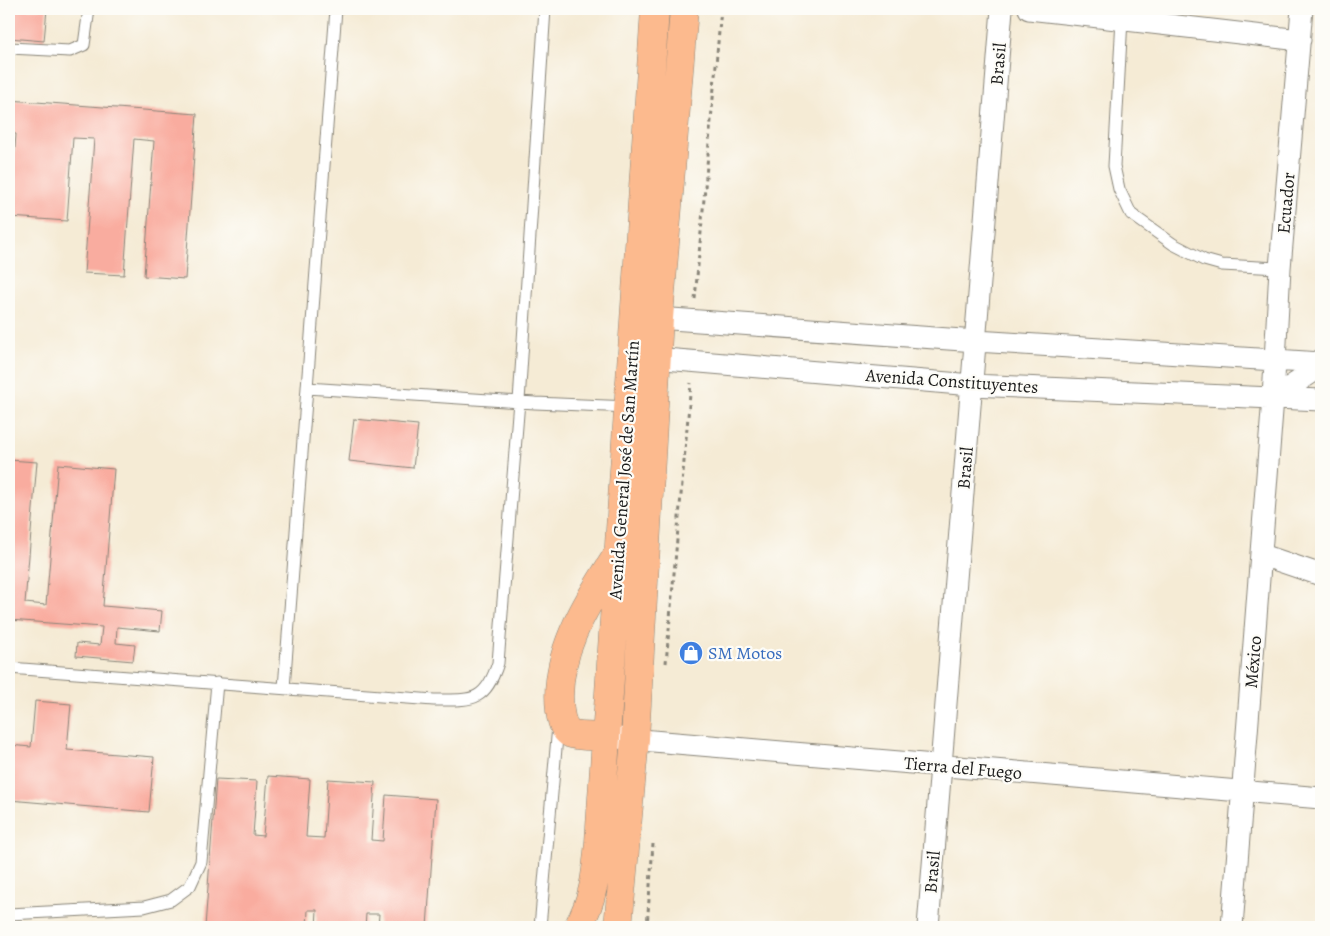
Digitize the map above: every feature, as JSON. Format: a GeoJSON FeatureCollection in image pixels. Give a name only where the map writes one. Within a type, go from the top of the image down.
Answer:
{"type":"FeatureCollection","features":[{"type":"Feature","properties":{"kind":"highway","name":"Avenida General José de San Martín"},"geometry":{"type":"LineString","coordinates":[[647,317],[654,9]]}},
{"type":"Feature","properties":{"kind":"highway","name":"Avenida General José de San Martín"},"geometry":{"type":"LineString","coordinates":[[618,927],[635,739],[641,408],[644,357],[647,317],[684,9]]}},
{"type":"Feature","properties":{"kind":"highway","name":"Avenida General José de San Martín"},"geometry":{"type":"LineString","coordinates":[[578,927],[586,914],[595,885],[618,553],[641,408]]}},
{"type":"Feature","properties":{"kind":"highway"},"geometry":{"type":"LineString","coordinates":[[606,737],[564,740],[566,729],[559,707],[562,671],[569,642],[584,608],[618,553]]}},
{"type":"Feature","properties":{"kind":"street","name":"Brasil"},"geometry":{"type":"LineString","coordinates":[[928,927],[1002,9]]}},
{"type":"Feature","properties":{"kind":"street"},"geometry":{"type":"LineString","coordinates":[[1029,9],[1300,40]]}},
{"type":"Feature","properties":{"kind":"street","name":"Ecuador"},"geometry":{"type":"LineString","coordinates":[[1273,398],[1280,268],[1302,9]]}},
{"type":"Feature","properties":{"kind":"street"},"geometry":{"type":"LineString","coordinates":[[647,317],[976,341],[1321,362]]}},
{"type":"Feature","properties":{"kind":"street","name":"Avenida Constituyentes"},"geometry":{"type":"LineString","coordinates":[[644,357],[972,384],[1321,400]]}},
{"type":"Feature","properties":{"kind":"street"},"geometry":{"type":"LineString","coordinates":[[1273,398],[1311,372],[1321,362]]}},
{"type":"Feature","properties":{"kind":"street","name":"México"},"geometry":{"type":"LineString","coordinates":[[1232,927],[1273,398]]}},
{"type":"Feature","properties":{"kind":"street"},"geometry":{"type":"LineString","coordinates":[[1262,555],[1321,575]]}},
{"type":"Feature","properties":{"kind":"street","name":"Tierra del Fuego"},"geometry":{"type":"LineString","coordinates":[[606,737],[1321,798]]}},
{"type":"Feature","properties":{"kind":"lane"},"geometry":{"type":"LineString","coordinates":[[9,48],[70,51],[84,45],[89,9]]}},
{"type":"Feature","properties":{"kind":"lane"},"geometry":{"type":"LineString","coordinates":[[284,688],[336,9]]}},
{"type":"Feature","properties":{"kind":"lane"},"geometry":{"type":"LineString","coordinates":[[9,668],[434,700],[468,700],[485,691],[492,680],[498,663],[519,401],[545,9]]}},
{"type":"Feature","properties":{"kind":"lane"},"geometry":{"type":"LineString","coordinates":[[1122,19],[1114,166],[1119,189],[1130,214],[1173,244],[1204,260],[1222,264],[1280,268]]}},
{"type":"Feature","properties":{"kind":"lane"},"geometry":{"type":"LineString","coordinates":[[307,388],[641,408]]}},
{"type":"Feature","properties":{"kind":"lane"},"geometry":{"type":"LineString","coordinates":[[9,914],[144,908],[171,900],[190,886],[201,862],[217,683]]}},
{"type":"Feature","properties":{"kind":"lane"},"geometry":{"type":"LineString","coordinates":[[540,927],[564,740]]}},
{"type":"Feature","properties":{"kind":"path"},"geometry":{"type":"LineString","coordinates":[[693,320],[721,9]]}},
{"type":"Feature","properties":{"kind":"path"},"geometry":{"type":"LineString","coordinates":[[666,663],[693,361]]}},
{"type":"Feature","properties":{"kind":"path"},"geometry":{"type":"LineString","coordinates":[[647,927],[653,839]]}},
{"type":"Feature","properties":{"kind":"building"},"geometry":{"type":"Polygon","coordinates":[[[9,9],[47,9],[44,41],[9,38],[9,9]]]}},
{"type":"Feature","properties":{"kind":"building"},"geometry":{"type":"Polygon","coordinates":[[[9,100],[197,114],[185,279],[144,276],[154,141],[134,139],[124,275],[84,273],[94,139],[73,138],[67,221],[10,217],[16,134],[9,133],[9,100]]]}},
{"type":"Feature","properties":{"kind":"building"},"geometry":{"type":"Polygon","coordinates":[[[354,419],[418,425],[413,468],[349,461],[354,419]]]}},
{"type":"Feature","properties":{"kind":"building"},"geometry":{"type":"Polygon","coordinates":[[[9,460],[37,462],[25,603],[46,605],[58,464],[114,469],[103,606],[162,611],[160,631],[117,627],[116,643],[135,645],[133,661],[76,656],[77,643],[100,645],[102,627],[9,620],[9,460]]]}},
{"type":"Feature","properties":{"kind":"building"},"geometry":{"type":"Polygon","coordinates":[[[35,701],[71,704],[67,750],[154,757],[149,812],[9,800],[9,745],[31,747],[35,701]]]}},
{"type":"Feature","properties":{"kind":"building"},"geometry":{"type":"Polygon","coordinates":[[[268,776],[310,779],[306,837],[324,838],[328,779],[375,782],[371,840],[383,841],[386,795],[436,799],[427,927],[378,927],[379,914],[366,914],[365,927],[316,927],[317,910],[308,910],[307,927],[205,927],[216,779],[257,781],[253,835],[263,836],[268,776]]]}},
{"type":"Feature","properties":{"kind":"place","name":"SM Motos"},"geometry":{"type":"Point","coordinates":[691,653]}}]}
